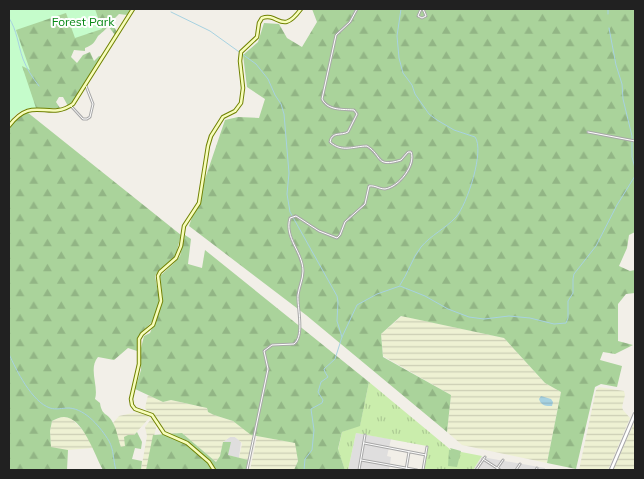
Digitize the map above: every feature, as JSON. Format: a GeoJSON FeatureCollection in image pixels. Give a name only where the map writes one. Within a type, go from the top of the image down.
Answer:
{"type":"FeatureCollection","features":[{"type":"Feature","properties":{"kind":"main road"},"geometry":{"type":"LineString","coordinates":[[9,126],[18,115],[26,110],[58,111],[76,101],[133,9]]}},
{"type":"Feature","properties":{"kind":"main road"},"geometry":{"type":"LineString","coordinates":[[214,470],[209,462],[187,443],[164,433],[152,415],[137,410],[132,406],[131,397],[139,362],[139,339],[152,326],[160,305],[162,298],[158,281],[159,274],[176,258],[181,247],[184,226],[199,203],[209,139],[222,119],[237,109],[241,103],[243,88],[241,52],[257,38],[262,18],[268,16],[280,22],[286,22],[293,19],[301,9]]}},
{"type":"Feature","properties":{"kind":"street"},"geometry":{"type":"LineString","coordinates":[[248,470],[268,369],[264,351],[272,345],[294,344],[299,338],[298,298],[303,271],[290,235],[290,218],[296,216],[337,238],[345,222],[364,204],[369,186],[373,185],[383,189],[388,188],[402,178],[411,164],[412,156],[410,152],[401,160],[385,163],[379,160],[366,146],[350,149],[330,142],[331,137],[336,134],[348,132],[356,116],[354,110],[337,109],[324,103],[322,99],[336,35],[350,22],[357,9]]}},
{"type":"Feature","properties":{"kind":"street"},"geometry":{"type":"LineString","coordinates":[[70,106],[84,119],[90,117],[93,104],[86,85]]}},
{"type":"Feature","properties":{"kind":"street"},"geometry":{"type":"LineString","coordinates":[[588,132],[635,141]]}},
{"type":"Feature","properties":{"kind":"street"},"geometry":{"type":"LineString","coordinates":[[611,470],[635,414]]}},
{"type":"Feature","properties":{"kind":"street"},"geometry":{"type":"LineString","coordinates":[[359,470],[365,436]]}},
{"type":"Feature","properties":{"kind":"street"},"geometry":{"type":"LineString","coordinates":[[364,443],[426,455]]}},
{"type":"Feature","properties":{"kind":"street"},"geometry":{"type":"LineString","coordinates":[[423,470],[427,446]]}},
{"type":"Feature","properties":{"kind":"street"},"geometry":{"type":"LineString","coordinates":[[406,469],[409,452]]}},
{"type":"Feature","properties":{"kind":"street"},"geometry":{"type":"LineString","coordinates":[[476,470],[484,458],[500,470]]}},
{"type":"Feature","properties":{"kind":"street"},"geometry":{"type":"LineString","coordinates":[[361,460],[418,470]]}},
{"type":"Feature","properties":{"kind":"street"},"geometry":{"type":"LineString","coordinates":[[497,469],[503,460]]}},
{"type":"Feature","properties":{"kind":"street"},"geometry":{"type":"LineString","coordinates":[[516,470],[520,464]]}},
{"type":"Feature","properties":{"kind":"shaded area"},"geometry":{"type":"Polygon","coordinates":[[[356,433],[391,439],[387,456],[391,457],[389,470],[348,470],[356,433]]]}},
{"type":"Feature","properties":{"kind":"shaded area"},"geometry":{"type":"Polygon","coordinates":[[[230,437],[235,437],[241,442],[239,458],[228,455],[223,442],[230,437]]]}},
{"type":"Feature","properties":{"kind":"shaded area"},"geometry":{"type":"Polygon","coordinates":[[[482,457],[545,468],[545,470],[473,470],[482,457]]]}},
{"type":"Feature","properties":{"kind":"green space"},"geometry":{"type":"Polygon","coordinates":[[[9,9],[130,10],[127,15],[119,14],[114,19],[113,25],[117,32],[115,35],[108,26],[93,44],[85,48],[85,51],[74,50],[71,57],[77,63],[83,55],[90,52],[94,61],[99,56],[102,57],[75,100],[68,106],[63,97],[59,97],[56,102],[60,108],[30,108],[9,9]]]}},
{"type":"Feature","properties":{"kind":"green space","name":"Forest Park"},"geometry":{"type":"Polygon","coordinates":[[[9,9],[95,9],[102,29],[75,38],[66,13],[16,30],[30,70],[22,66],[36,108],[21,111],[9,122],[9,9]]]}},
{"type":"Feature","properties":{"kind":"green space"},"geometry":{"type":"Polygon","coordinates":[[[312,9],[635,9],[635,232],[629,235],[627,248],[619,266],[630,271],[635,270],[635,293],[626,294],[618,304],[618,341],[633,345],[615,354],[603,352],[600,360],[622,366],[617,387],[601,384],[595,387],[576,469],[547,463],[561,392],[545,383],[504,338],[401,316],[381,334],[383,357],[451,395],[447,432],[306,315],[189,226],[225,120],[238,117],[259,118],[265,99],[247,87],[243,55],[258,42],[264,23],[279,24],[287,38],[302,47],[317,22],[312,9]]]}},
{"type":"Feature","properties":{"kind":"green space"},"geometry":{"type":"Polygon","coordinates":[[[27,112],[181,235],[175,258],[159,270],[155,276],[160,302],[153,321],[139,335],[137,351],[128,348],[114,360],[98,357],[94,367],[95,399],[100,403],[102,410],[113,423],[121,447],[125,446],[124,437],[134,435],[137,432],[142,442],[141,449],[135,448],[132,459],[142,461],[141,470],[103,470],[83,430],[77,423],[64,417],[52,421],[50,431],[51,447],[68,450],[67,470],[9,470],[9,128],[19,116],[27,112]]]}},
{"type":"Feature","properties":{"kind":"green space"},"geometry":{"type":"Polygon","coordinates":[[[185,235],[191,239],[188,264],[202,268],[205,250],[369,382],[360,426],[342,432],[338,449],[345,470],[294,470],[298,461],[295,443],[251,435],[233,421],[208,412],[207,408],[171,400],[163,402],[135,389],[141,370],[141,348],[144,336],[150,333],[163,301],[160,276],[180,256],[185,235]]]}},
{"type":"Feature","properties":{"kind":"green space"},"geometry":{"type":"Polygon","coordinates":[[[402,316],[504,338],[545,383],[561,392],[547,463],[462,445],[447,432],[451,395],[383,356],[381,334],[402,316]]]}},
{"type":"Feature","properties":{"kind":"green space"},"geometry":{"type":"Polygon","coordinates":[[[369,382],[451,450],[482,456],[473,470],[423,470],[427,446],[356,433],[348,470],[345,470],[338,450],[342,432],[360,425],[369,382]]]}},
{"type":"Feature","properties":{"kind":"green space"},"geometry":{"type":"Polygon","coordinates":[[[599,387],[624,391],[622,407],[630,418],[608,470],[579,470],[596,390],[599,387]]]}},
{"type":"Feature","properties":{"kind":"green space"},"geometry":{"type":"Polygon","coordinates":[[[148,395],[163,402],[171,400],[207,408],[208,412],[214,415],[233,421],[253,435],[248,460],[239,458],[242,444],[235,437],[230,437],[223,442],[220,456],[216,462],[182,433],[169,434],[145,408],[148,395]]]}},
{"type":"Feature","properties":{"kind":"green space"},"geometry":{"type":"Polygon","coordinates":[[[137,412],[151,416],[134,435],[128,435],[125,447],[121,447],[113,423],[119,416],[137,412]]]}},
{"type":"Feature","properties":{"kind":"green space"},"geometry":{"type":"Polygon","coordinates":[[[62,417],[71,418],[88,436],[93,448],[68,450],[51,448],[50,431],[52,421],[62,417]]]}},
{"type":"Feature","properties":{"kind":"green space"},"geometry":{"type":"Polygon","coordinates":[[[153,419],[156,428],[146,470],[141,470],[147,436],[145,427],[153,419]]]}},
{"type":"Feature","properties":{"kind":"green space"},"geometry":{"type":"Polygon","coordinates":[[[634,423],[635,470],[613,470],[634,423]]]}},
{"type":"Feature","properties":{"kind":"green space"},"geometry":{"type":"Polygon","coordinates":[[[182,433],[216,462],[220,456],[223,442],[231,442],[228,455],[248,460],[246,470],[146,470],[153,435],[182,433]]]}},
{"type":"Feature","properties":{"kind":"green space"},"geometry":{"type":"Polygon","coordinates":[[[257,436],[296,443],[298,461],[294,470],[250,470],[257,436]]]}},
{"type":"Feature","properties":{"kind":"green space"},"geometry":{"type":"Polygon","coordinates":[[[450,448],[461,451],[457,467],[448,466],[450,448]]]}},
{"type":"Feature","properties":{"kind":"water"},"geometry":{"type":"Polygon","coordinates":[[[541,396],[551,399],[553,402],[552,406],[542,404],[539,399],[541,396]]]}},
{"type":"Feature","properties":{"kind":"waterway"},"geometry":{"type":"LineString","coordinates":[[400,285],[421,247],[452,221],[460,211],[469,190],[478,153],[478,144],[475,137],[454,130],[429,114],[403,73],[399,58],[397,36],[401,9]]}},
{"type":"Feature","properties":{"kind":"waterway"},"geometry":{"type":"LineString","coordinates":[[608,9],[608,14]]}},
{"type":"Feature","properties":{"kind":"waterway"},"geometry":{"type":"LineString","coordinates":[[171,12],[210,31],[256,64],[268,79],[284,114],[289,173],[287,194],[290,212],[337,296],[337,321],[342,337]]}},
{"type":"Feature","properties":{"kind":"waterway"},"geometry":{"type":"LineString","coordinates":[[9,18],[16,33],[21,54],[39,86]]}},
{"type":"Feature","properties":{"kind":"waterway"},"geometry":{"type":"LineString","coordinates":[[609,28],[632,136],[632,157],[635,168]]}},
{"type":"Feature","properties":{"kind":"waterway"},"geometry":{"type":"LineString","coordinates":[[304,470],[305,459],[312,450],[314,430],[311,409],[322,403],[323,400],[318,392],[321,382],[328,377],[324,369],[335,359],[342,337],[357,305],[377,294],[400,286],[469,317],[484,319],[509,316],[530,318],[554,324],[566,323],[568,318],[568,301],[573,293],[574,274],[596,246],[617,205],[635,176]]}},
{"type":"Feature","properties":{"kind":"waterway"},"geometry":{"type":"LineString","coordinates":[[9,354],[25,385],[43,405],[52,409],[75,409],[87,415],[97,425],[111,444],[116,470]]}}]}
